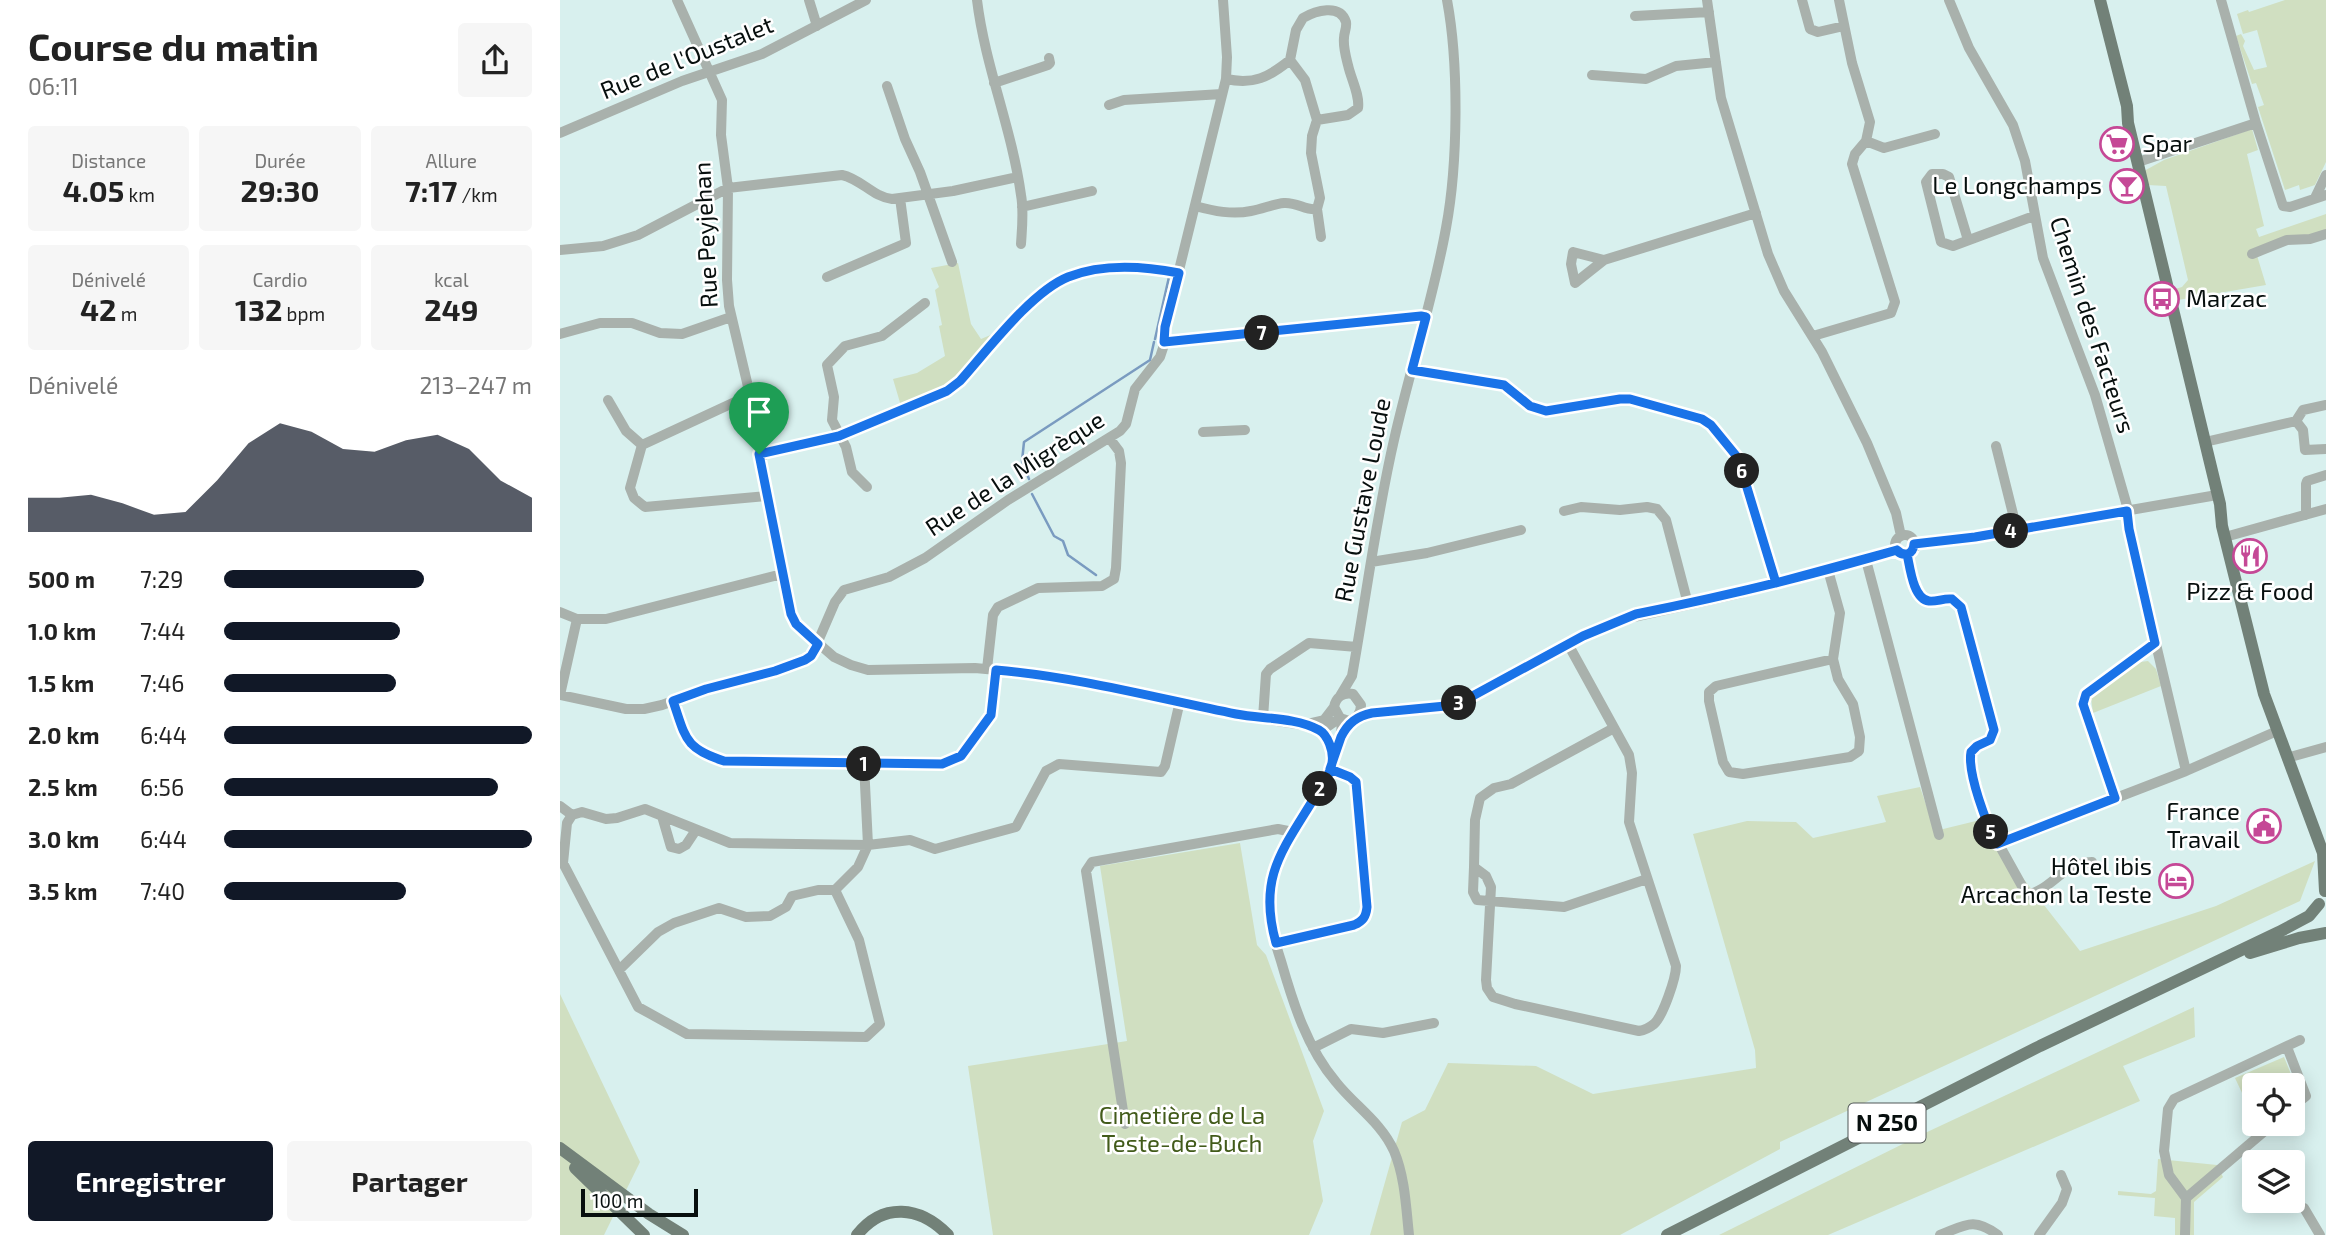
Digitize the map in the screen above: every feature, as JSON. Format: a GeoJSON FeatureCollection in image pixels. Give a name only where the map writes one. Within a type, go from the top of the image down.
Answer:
{"type":"FeatureCollection","features":[{"type":"Feature","properties":{"kind":"main road"},"geometry":{"type":"LineString","coordinates":[[2100,0],[2264,694],[2324,855],[2325,891]]}},
{"type":"Feature","properties":{"kind":"main road","name":"N 250"},"geometry":{"type":"LineString","coordinates":[[1667,1235],[2039,1046],[2219,962],[2309,916],[2325,891]]}},
{"type":"Feature","properties":{"kind":"main road"},"geometry":{"type":"LineString","coordinates":[[2319,904],[2321,920],[2326,928]]}},
{"type":"Feature","properties":{"kind":"main road","name":"N 250"},"geometry":{"type":"LineString","coordinates":[[2219,962],[2299,938],[2326,933]]}},
{"type":"Feature","properties":{"kind":"main road"},"geometry":{"type":"LineString","coordinates":[[560,1150],[603,1198],[644,1235]]}},
{"type":"Feature","properties":{"kind":"main road"},"geometry":{"type":"LineString","coordinates":[[560,1150],[682,1235]]}},
{"type":"Feature","properties":{"kind":"main road"},"geometry":{"type":"LineString","coordinates":[[857,1235],[872,1220],[892,1212],[902,1212],[929,1218],[948,1235]]}},
{"type":"Feature","properties":{"kind":"main road"},"geometry":{"type":"LineString","coordinates":[[866,1235],[880,1224],[908,1219],[920,1223],[937,1235]]}},
{"type":"Feature","properties":{"kind":"street","name":"Rue Peyjehan"},"geometry":{"type":"LineString","coordinates":[[677,0],[722,100],[721,135],[728,188],[727,280],[731,317],[750,395],[766,496],[792,618],[818,644],[844,662],[873,671],[991,669],[1062,677],[1323,728],[1340,718]]}},
{"type":"Feature","properties":{"kind":"street"},"geometry":{"type":"LineString","coordinates":[[808,0],[817,26]]}},
{"type":"Feature","properties":{"kind":"street","name":"Rue de l'Oustalet"},"geometry":{"type":"LineString","coordinates":[[560,134],[677,83],[762,54],[866,0]]}},
{"type":"Feature","properties":{"kind":"street"},"geometry":{"type":"LineString","coordinates":[[977,0],[982,38],[1018,177],[1022,207],[1021,244]]}},
{"type":"Feature","properties":{"kind":"street","name":"Rue de la Migrèque"},"geometry":{"type":"LineString","coordinates":[[818,644],[835,602],[844,590],[889,577],[925,558],[1007,500],[1110,439],[1126,424],[1135,390],[1160,357],[1226,79],[1223,0]]}},
{"type":"Feature","properties":{"kind":"street","name":"Rue Gustave Loude"},"geometry":{"type":"LineString","coordinates":[[1340,696],[1352,677],[1387,469],[1446,226],[1452,175],[1454,81],[1447,0]]}},
{"type":"Feature","properties":{"kind":"street"},"geometry":{"type":"LineString","coordinates":[[1707,0],[1721,98],[1768,254],[1778,278],[1813,336],[1867,443],[1896,513],[1901,536]]}},
{"type":"Feature","properties":{"kind":"street"},"geometry":{"type":"LineString","coordinates":[[1802,0],[1810,29],[1818,32],[1844,26]]}},
{"type":"Feature","properties":{"kind":"street"},"geometry":{"type":"LineString","coordinates":[[1813,336],[1891,313],[1895,302],[1852,164],[1855,154],[1866,141],[1870,122],[1839,0]]}},
{"type":"Feature","properties":{"kind":"street","name":"Chemin des Facteurs"},"geometry":{"type":"LineString","coordinates":[[1948,0],[1969,48],[2013,125],[2025,161],[2043,258],[2095,395],[2127,506],[2129,529],[2186,771]]}},
{"type":"Feature","properties":{"kind":"street"},"geometry":{"type":"LineString","coordinates":[[2221,0],[2283,206],[2290,208],[2321,196],[2326,174]]}},
{"type":"Feature","properties":{"kind":"street"},"geometry":{"type":"LineString","coordinates":[[1226,79],[1242,82],[1269,76],[1290,60],[1298,25],[1303,18],[1331,10],[1342,15],[1347,26],[1344,37],[1348,67],[1358,99],[1358,108],[1348,115],[1317,120]]}},
{"type":"Feature","properties":{"kind":"street"},"geometry":{"type":"LineString","coordinates":[[1635,16],[1709,12]]}},
{"type":"Feature","properties":{"kind":"street"},"geometry":{"type":"LineString","coordinates":[[994,83],[1048,65],[1049,58]]}},
{"type":"Feature","properties":{"kind":"street"},"geometry":{"type":"LineString","coordinates":[[1290,60],[1305,80],[1317,120],[1311,153],[1320,198],[1317,209],[1321,237]]}},
{"type":"Feature","properties":{"kind":"street"},"geometry":{"type":"LineString","coordinates":[[1592,75],[1646,79],[1676,66],[1716,62]]}},
{"type":"Feature","properties":{"kind":"street"},"geometry":{"type":"LineString","coordinates":[[887,86],[952,262]]}},
{"type":"Feature","properties":{"kind":"street"},"geometry":{"type":"LineString","coordinates":[[1109,104],[1124,100],[1222,94]]}},
{"type":"Feature","properties":{"kind":"street"},"geometry":{"type":"LineString","coordinates":[[2138,162],[2256,123]]}},
{"type":"Feature","properties":{"kind":"street"},"geometry":{"type":"LineString","coordinates":[[1866,141],[1884,148],[1935,134]]}},
{"type":"Feature","properties":{"kind":"street"},"geometry":{"type":"LineString","coordinates":[[1968,240],[1949,177],[1932,174],[1926,182],[1941,242],[1953,246],[2034,216]]}},
{"type":"Feature","properties":{"kind":"street"},"geometry":{"type":"LineString","coordinates":[[561,248],[603,246],[638,235],[728,188],[842,175],[855,179],[882,197],[900,198],[1018,177]]}},
{"type":"Feature","properties":{"kind":"street"},"geometry":{"type":"LineString","coordinates":[[1022,207],[1091,191]]}},
{"type":"Feature","properties":{"kind":"street"},"geometry":{"type":"LineString","coordinates":[[827,277],[906,243],[900,198]]}},
{"type":"Feature","properties":{"kind":"street"},"geometry":{"type":"LineString","coordinates":[[1195,206],[1225,213],[1255,211],[1285,203],[1317,209]]}},
{"type":"Feature","properties":{"kind":"street"},"geometry":{"type":"LineString","coordinates":[[1604,260],[1756,213]]}},
{"type":"Feature","properties":{"kind":"street"},"geometry":{"type":"LineString","coordinates":[[2252,254],[2287,240],[2310,239],[2326,234]]}},
{"type":"Feature","properties":{"kind":"street"},"geometry":{"type":"LineString","coordinates":[[759,454],[839,436],[941,395],[952,388],[1029,305],[1067,278],[1093,270],[1126,267],[1146,267],[1179,273]]}},
{"type":"Feature","properties":{"kind":"street"},"geometry":{"type":"LineString","coordinates":[[867,487],[852,472],[846,446],[832,420],[834,397],[827,370],[829,362],[845,346],[882,336],[925,303]]}},
{"type":"Feature","properties":{"kind":"street"},"geometry":{"type":"LineString","coordinates":[[560,334],[600,323],[632,323],[660,334],[682,334],[731,317]]}},
{"type":"Feature","properties":{"kind":"street"},"geometry":{"type":"LineString","coordinates":[[1164,342],[1426,317]]}},
{"type":"Feature","properties":{"kind":"street"},"geometry":{"type":"LineString","coordinates":[[1412,370],[1504,385],[1530,406],[1546,411],[1630,399],[1702,419],[1711,425],[1738,458],[1776,583]]}},
{"type":"Feature","properties":{"kind":"street"},"geometry":{"type":"LineString","coordinates":[[750,395],[642,445],[630,488],[634,498],[645,507],[766,496]]}},
{"type":"Feature","properties":{"kind":"street"},"geometry":{"type":"LineString","coordinates":[[608,400],[626,431],[642,445]]}},
{"type":"Feature","properties":{"kind":"street"},"geometry":{"type":"LineString","coordinates":[[2205,442],[2296,421],[2303,410],[2326,405]]}},
{"type":"Feature","properties":{"kind":"street"},"geometry":{"type":"LineString","coordinates":[[2296,421],[2303,430],[2305,450],[2326,449]]}},
{"type":"Feature","properties":{"kind":"street"},"geometry":{"type":"LineString","coordinates":[[1203,432],[1245,430]]}},
{"type":"Feature","properties":{"kind":"street"},"geometry":{"type":"LineString","coordinates":[[673,701],[687,742],[703,754],[724,761],[942,764],[961,756],[991,715],[993,615],[998,607],[1032,589],[1102,586],[1114,579],[1121,463],[1119,451],[1110,439]]}},
{"type":"Feature","properties":{"kind":"street"},"geometry":{"type":"LineString","coordinates":[[1996,446],[2017,530]]}},
{"type":"Feature","properties":{"kind":"street"},"geometry":{"type":"LineString","coordinates":[[2306,515],[2307,481],[2326,474]]}},
{"type":"Feature","properties":{"kind":"street"},"geometry":{"type":"LineString","coordinates":[[1914,544],[2017,530],[2217,495]]}},
{"type":"Feature","properties":{"kind":"street"},"geometry":{"type":"LineString","coordinates":[[1564,511],[1581,507],[1657,509],[1666,520],[1688,604]]}},
{"type":"Feature","properties":{"kind":"street"},"geometry":{"type":"LineString","coordinates":[[2225,537],[2326,509]]}},
{"type":"Feature","properties":{"kind":"street"},"geometry":{"type":"LineString","coordinates":[[1371,562],[1438,551],[1521,530]]}},
{"type":"Feature","properties":{"kind":"street"},"geometry":{"type":"LineString","coordinates":[[1340,718],[1349,720],[1358,716],[1456,705],[1568,644],[1620,620],[1913,550],[1914,544],[1910,537],[1901,536]]}},
{"type":"Feature","properties":{"kind":"street"},"geometry":{"type":"LineString","coordinates":[[1901,536],[1895,543],[1902,552],[1921,598],[1930,601],[1952,599],[1961,607],[1994,730],[1990,740],[1971,752],[1970,762],[1983,811],[1997,844],[2027,895],[2042,892],[2061,872],[2092,862]]}},
{"type":"Feature","properties":{"kind":"street"},"geometry":{"type":"LineString","coordinates":[[1866,560],[1939,835]]}},
{"type":"Feature","properties":{"kind":"street"},"geometry":{"type":"LineString","coordinates":[[1828,570],[1840,613],[1833,659],[1838,679],[1853,704],[1860,737],[1859,751],[1850,757],[1743,774],[1729,772],[1723,762],[1709,692],[1716,686],[1833,659]]}},
{"type":"Feature","properties":{"kind":"street"},"geometry":{"type":"LineString","coordinates":[[560,612],[577,620],[606,619],[782,574]]}},
{"type":"Feature","properties":{"kind":"street"},"geometry":{"type":"LineString","coordinates":[[577,620],[560,695],[626,709],[644,709],[775,671],[805,660],[811,656],[818,644]]}},
{"type":"Feature","properties":{"kind":"street"},"geometry":{"type":"LineString","coordinates":[[1263,718],[1266,674],[1270,669],[1309,643],[1357,647]]}},
{"type":"Feature","properties":{"kind":"street"},"geometry":{"type":"LineString","coordinates":[[2115,798],[2083,704],[2086,694],[2155,643]]}},
{"type":"Feature","properties":{"kind":"street"},"geometry":{"type":"LineString","coordinates":[[1474,867],[1486,876],[1489,882],[1486,980],[1487,988],[1493,997],[1639,1031],[1649,1028],[1659,1019],[1676,971],[1629,821],[1631,763],[1568,644]]}},
{"type":"Feature","properties":{"kind":"street","name":"Rue Gustave Loude"},"geometry":{"type":"LineString","coordinates":[[1352,677],[1359,699]]}},
{"type":"Feature","properties":{"kind":"street"},"geometry":{"type":"LineString","coordinates":[[1398,711],[1373,706],[1349,694],[1340,696],[1335,707],[1340,718],[1341,735],[1332,765],[1278,858],[1271,886],[1270,918],[1293,1000],[1313,1048],[1337,1084],[1371,1118],[1390,1144],[1402,1178],[1409,1235]]}},
{"type":"Feature","properties":{"kind":"street"},"geometry":{"type":"LineString","coordinates":[[1341,735],[1362,709],[1359,699]]}},
{"type":"Feature","properties":{"kind":"street"},"geometry":{"type":"LineString","coordinates":[[835,890],[859,940],[880,1024],[866,1037],[687,1034],[638,1007],[563,863],[567,822],[572,815],[582,811],[606,818],[617,818],[645,809],[730,843],[868,845],[910,840],[935,849],[1016,827],[1046,771],[1059,764],[1161,772],[1165,766],[1180,701]]}},
{"type":"Feature","properties":{"kind":"street","name":"Rue Peyjehan"},"geometry":{"type":"LineString","coordinates":[[1300,724],[1321,721],[1330,715],[1335,707]]}},
{"type":"Feature","properties":{"kind":"street","name":"Rue Peyjehan"},"geometry":{"type":"LineString","coordinates":[[1300,724],[1323,733],[1330,746],[1332,765]]}},
{"type":"Feature","properties":{"kind":"street"},"geometry":{"type":"LineString","coordinates":[[1614,727],[1511,784],[1480,797],[1475,820],[1474,896],[1482,902],[1564,907],[1647,879]]}},
{"type":"Feature","properties":{"kind":"street"},"geometry":{"type":"LineString","coordinates":[[1997,844],[2186,771],[2277,731]]}},
{"type":"Feature","properties":{"kind":"street"},"geometry":{"type":"LineString","coordinates":[[2287,758],[2326,747]]}},
{"type":"Feature","properties":{"kind":"street"},"geometry":{"type":"LineString","coordinates":[[619,971],[658,932],[674,923],[719,908],[746,917],[770,916],[786,907],[792,896],[818,890],[835,890],[858,867],[868,845],[864,764]]}},
{"type":"Feature","properties":{"kind":"street"},"geometry":{"type":"LineString","coordinates":[[1276,943],[1354,925],[1366,916],[1356,782],[1332,765]]}},
{"type":"Feature","properties":{"kind":"street"},"geometry":{"type":"LineString","coordinates":[[560,806],[572,815]]}},
{"type":"Feature","properties":{"kind":"street"},"geometry":{"type":"LineString","coordinates":[[662,816],[671,847],[679,849],[686,845],[696,830]]}},
{"type":"Feature","properties":{"kind":"street"},"geometry":{"type":"LineString","coordinates":[[1125,1124],[1086,872],[1092,862],[1280,829],[1293,832]]}},
{"type":"Feature","properties":{"kind":"street"},"geometry":{"type":"LineString","coordinates":[[1313,1048],[1351,1029],[1383,1033],[1434,1023]]}},
{"type":"Feature","properties":{"kind":"street"},"geometry":{"type":"LineString","coordinates":[[2185,1235],[2186,1198],[2169,1175],[2165,1159],[2168,1109],[2174,1099],[2300,1041]]}},
{"type":"Feature","properties":{"kind":"street"},"geometry":{"type":"LineString","coordinates":[[2287,1047],[2297,1073]]}},
{"type":"Feature","properties":{"kind":"street"},"geometry":{"type":"LineString","coordinates":[[2186,1198],[2259,1136]]}},
{"type":"Feature","properties":{"kind":"street"},"geometry":{"type":"LineString","coordinates":[[2039,1235],[2066,1194],[2062,1175]]}},
{"type":"Feature","properties":{"kind":"street"},"geometry":{"type":"LineString","coordinates":[[2305,1210],[2320,1235]]}},
{"type":"Feature","properties":{"kind":"street"},"geometry":{"type":"LineString","coordinates":[[1940,1235],[1970,1223],[1985,1225],[1998,1235]]}},
{"type":"Feature","properties":{"kind":"green space"},"geometry":{"type":"Polygon","coordinates":[[[2285,0],[2326,0],[2326,162],[2315,185],[2300,190],[2299,185],[2285,190],[2258,107],[2264,105],[2256,83],[2252,84],[2236,36],[2241,34],[2245,41],[2243,46],[2254,70],[2267,67],[2257,30],[2243,34],[2237,14],[2285,0]]]}},
{"type":"Feature","properties":{"kind":"green space"},"geometry":{"type":"Polygon","coordinates":[[[2252,129],[2258,150],[2247,154],[2264,226],[2256,229],[2259,237],[2326,214],[2326,232],[2255,249],[2266,285],[2178,300],[2175,289],[2182,287],[2188,280],[2166,186],[2148,185],[2144,171],[2164,160],[2252,129]]]}},
{"type":"Feature","properties":{"kind":"green space"},"geometry":{"type":"Polygon","coordinates":[[[958,263],[971,324],[981,339],[993,334],[996,336],[951,383],[901,406],[893,379],[917,373],[945,356],[935,290],[939,287],[931,268],[958,263]]]}},
{"type":"Feature","properties":{"kind":"green space"},"geometry":{"type":"Polygon","coordinates":[[[2148,661],[2156,669],[2161,686],[2093,713],[2093,694],[2140,662],[2148,661]]]}},
{"type":"Feature","properties":{"kind":"green space"},"geometry":{"type":"Polygon","coordinates":[[[1920,787],[1935,831],[1980,820],[2080,951],[2216,906],[2315,861],[2300,901],[1780,1142],[1780,1149],[1620,1235],[1370,1235],[1402,1122],[1425,1110],[1448,1063],[1536,1066],[1593,1094],[1756,1068],[1755,1050],[1693,834],[1747,821],[1796,822],[1813,838],[1886,822],[1877,796],[1920,787]]]}},
{"type":"Feature","properties":{"kind":"green space","name":"Cimetière de La Teste-de-Buch"},"geometry":{"type":"Polygon","coordinates":[[[1240,843],[1257,945],[1266,955],[1324,1111],[1313,1141],[1323,1201],[1309,1235],[993,1235],[968,1066],[1127,1041],[1100,866],[1240,843]]]}},
{"type":"Feature","properties":{"kind":"green space"},"geometry":{"type":"Polygon","coordinates":[[[560,994],[640,1162],[604,1235],[560,1235],[560,994]]]}},
{"type":"Feature","properties":{"kind":"green space"},"geometry":{"type":"Polygon","coordinates":[[[2194,1007],[2195,1037],[2123,1066],[2140,1101],[1828,1235],[1719,1235],[1925,1133],[2194,1007]]]}},
{"type":"Feature","properties":{"kind":"green space"},"geometry":{"type":"Polygon","coordinates":[[[2284,1057],[2291,1073],[2247,1073],[2284,1057]]]}},
{"type":"Feature","properties":{"kind":"green space"},"geometry":{"type":"Polygon","coordinates":[[[2242,1075],[2242,1093],[2235,1078],[2242,1075]]]}},
{"type":"Feature","properties":{"kind":"green space"},"geometry":{"type":"Polygon","coordinates":[[[2158,1159],[2217,1165],[2223,1177],[2194,1202],[2194,1235],[2175,1235],[2175,1218],[2154,1216],[2155,1198],[2118,1195],[2118,1191],[2151,1194],[2156,1191],[2158,1159]]]}},
{"type":"Feature","properties":{"kind":"waterway"},"geometry":{"type":"LineString","coordinates":[[1155,339],[1169,277]]}},
{"type":"Feature","properties":{"kind":"waterway"},"geometry":{"type":"LineString","coordinates":[[1029,479],[1022,461],[1024,442],[1150,360],[1154,342]]}},
{"type":"Feature","properties":{"kind":"waterway"},"geometry":{"type":"LineString","coordinates":[[1032,494],[1054,536],[1063,541],[1068,555],[1096,575]]}},
{"type":"Feature","properties":{"kind":"place","name":"Spar"},"geometry":{"type":"Point","coordinates":[2117,144]}},
{"type":"Feature","properties":{"kind":"place","name":"Le Longchamps"},"geometry":{"type":"Point","coordinates":[2127,186]}},
{"type":"Feature","properties":{"kind":"place","name":"Marzac"},"geometry":{"type":"Point","coordinates":[2162,299]}},
{"type":"Feature","properties":{"kind":"place","name":"Pizz & Food"},"geometry":{"type":"Point","coordinates":[2250,556]}},
{"type":"Feature","properties":{"kind":"place","name":"France Travail"},"geometry":{"type":"Point","coordinates":[2264,826]}},
{"type":"Feature","properties":{"kind":"place","name":"Hôtel ibis Arcachon la Teste"},"geometry":{"type":"Point","coordinates":[2176,881]}},
{"type":"Feature","properties":{"kind":"route"},"geometry":{"type":"LineString","coordinates":[[759,454],[792,618],[818,644],[811,656],[805,660],[673,701],[687,742],[703,754],[724,761],[942,764],[961,756],[991,715],[996,670],[1074,679],[1244,716],[1314,728],[1327,737],[1333,760],[1325,780],[1276,862],[1269,902],[1270,922],[1276,943],[1354,925],[1366,916],[1356,782],[1330,769],[1341,737],[1341,735],[1359,715],[1456,705],[1583,636],[1636,614],[1741,593],[1866,560],[1897,550],[1908,554],[1913,550],[1914,544],[1975,537],[2127,511],[2155,643],[2086,694],[2083,704],[2115,798],[1997,844],[1983,811],[1970,762],[1974,748],[1990,740],[1994,725],[1961,607],[1952,599],[1927,601],[1921,598],[1907,554],[1897,550],[1776,583],[1738,458],[1711,425],[1702,419],[1630,399],[1565,409],[1539,410],[1504,385],[1412,370],[1426,317],[1421,316],[1164,342],[1165,327],[1179,273],[1146,267],[1093,270],[1055,284],[1029,305],[960,381],[941,395],[839,436],[759,454]]}}]}
